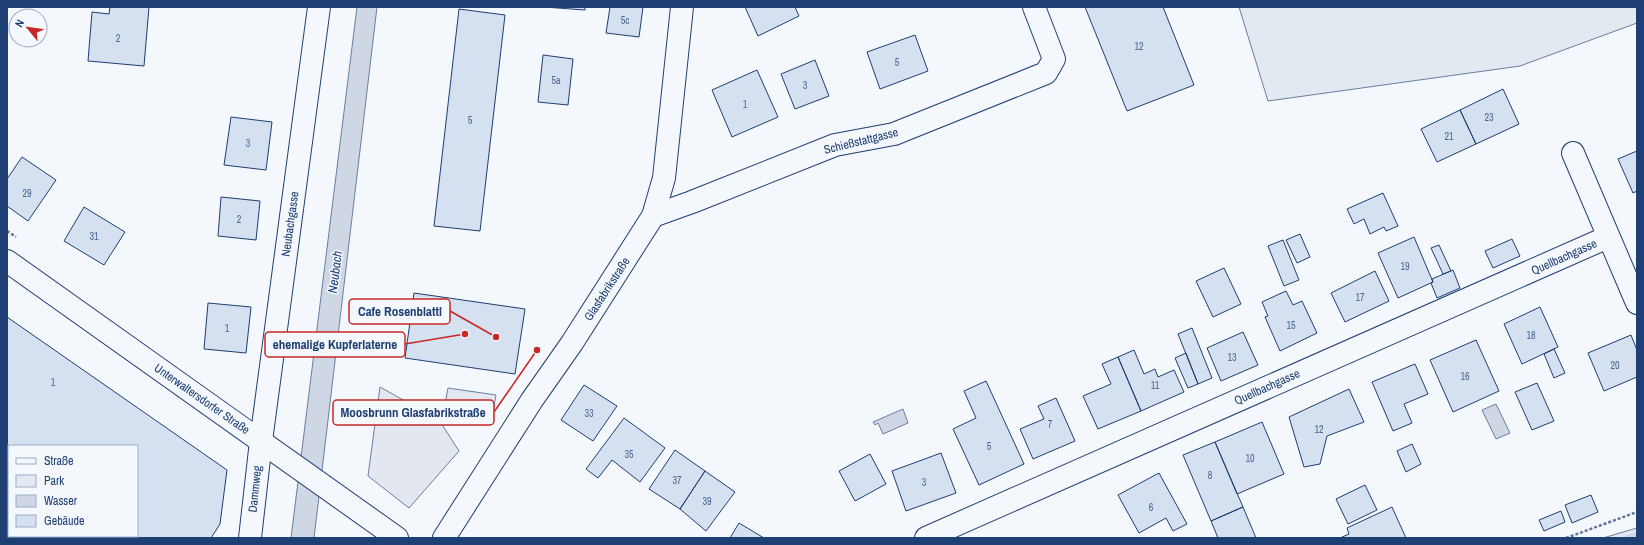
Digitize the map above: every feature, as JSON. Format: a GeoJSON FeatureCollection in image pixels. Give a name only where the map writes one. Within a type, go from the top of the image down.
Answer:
{"type":"FeatureCollection","features":[{"type":"Feature","properties":{"kind":"street","name":"Neubachgasse"},"geometry":{"type":"LineString","coordinates":[[260,441],[319,7]]}},
{"type":"Feature","properties":{"kind":"street","name":"Glasfabrikstraße"},"geometry":{"type":"LineString","coordinates":[[444,538],[532,400],[572,343],[653,216],[664,178],[682,7]]}},
{"type":"Feature","properties":{"kind":"street","name":"Schießstattgasse"},"geometry":{"type":"LineString","coordinates":[[653,216],[835,145],[894,134],[1046,73],[1054,59],[1034,7]]}},
{"type":"Feature","properties":{"kind":"street","name":"Quellbachgasse"},"geometry":{"type":"LineString","coordinates":[[1573,153],[1637,303]]}},
{"type":"Feature","properties":{"kind":"street","name":"Quellbachgasse"},"geometry":{"type":"LineString","coordinates":[[926,538],[1111,455],[1608,238]]}},
{"type":"Feature","properties":{"kind":"street","name":"Unterwaltersdorfer Straße"},"geometry":{"type":"LineString","coordinates":[[7,261],[397,538]]}},
{"type":"Feature","properties":{"kind":"street","name":"Dammweg"},"geometry":{"type":"LineString","coordinates":[[250,538],[260,441]]}},
{"type":"Feature","properties":{"kind":"path"},"geometry":{"type":"LineString","coordinates":[[1566,538],[1637,512]]}},
{"type":"Feature","properties":{"kind":"green space"},"geometry":{"type":"Polygon","coordinates":[[[1239,7],[1637,7],[1637,23],[1520,66],[1268,101],[1239,7]]]}},
{"type":"Feature","properties":{"kind":"green space"},"geometry":{"type":"Polygon","coordinates":[[[1637,528],[1637,538],[1603,538],[1637,528]]]}},
{"type":"Feature","properties":{"kind":"shaded area"},"geometry":{"type":"Polygon","coordinates":[[[380,387],[439,420],[459,451],[409,508],[368,476],[380,387]]]}},
{"type":"Feature","properties":{"kind":"shaded area"},"geometry":{"type":"Polygon","coordinates":[[[448,388],[496,395],[492,416],[444,409],[448,388]]]}},
{"type":"Feature","properties":{"kind":"water","name":"Neubach"},"geometry":{"type":"Polygon","coordinates":[[[357,7],[377,7],[314,538],[291,538],[357,7]]]}},
{"type":"Feature","properties":{"kind":"water"},"geometry":{"type":"Polygon","coordinates":[[[1496,404],[1510,433],[1496,439],[1482,410],[1496,404]]]}},
{"type":"Feature","properties":{"kind":"water"},"geometry":{"type":"Polygon","coordinates":[[[903,409],[908,423],[883,434],[878,423],[875,425],[873,422],[903,409]]]}},
{"type":"Feature","properties":{"kind":"building"},"geometry":{"type":"Polygon","coordinates":[[[110,7],[149,7],[144,66],[88,61],[92,12],[109,14],[110,7]]]}},
{"type":"Feature","properties":{"kind":"building"},"geometry":{"type":"Polygon","coordinates":[[[544,7],[585,7],[585,10],[544,7]]]}},
{"type":"Feature","properties":{"kind":"building"},"geometry":{"type":"Polygon","coordinates":[[[610,7],[643,7],[639,37],[606,33],[610,7]]]}},
{"type":"Feature","properties":{"kind":"building"},"geometry":{"type":"Polygon","coordinates":[[[745,7],[795,7],[799,16],[758,36],[745,7]]]}},
{"type":"Feature","properties":{"kind":"building"},"geometry":{"type":"Polygon","coordinates":[[[1085,7],[1163,7],[1194,85],[1127,111],[1085,7]]]}},
{"type":"Feature","properties":{"kind":"building"},"geometry":{"type":"Polygon","coordinates":[[[459,9],[505,15],[480,231],[434,226],[459,9]]]}},
{"type":"Feature","properties":{"kind":"building"},"geometry":{"type":"Polygon","coordinates":[[[915,35],[928,71],[880,89],[867,52],[915,35]]]}},
{"type":"Feature","properties":{"kind":"building"},"geometry":{"type":"Polygon","coordinates":[[[543,55],[573,59],[568,105],[538,102],[543,55]]]}},
{"type":"Feature","properties":{"kind":"building"},"geometry":{"type":"Polygon","coordinates":[[[815,60],[829,96],[795,109],[781,74],[815,60]]]}},
{"type":"Feature","properties":{"kind":"building"},"geometry":{"type":"Polygon","coordinates":[[[757,70],[778,117],[732,137],[712,90],[757,70]]]}},
{"type":"Feature","properties":{"kind":"building"},"geometry":{"type":"Polygon","coordinates":[[[1503,89],[1519,124],[1476,144],[1460,110],[1503,89]]]}},
{"type":"Feature","properties":{"kind":"building"},"geometry":{"type":"Polygon","coordinates":[[[1460,110],[1476,144],[1437,162],[1421,129],[1460,110]]]}},
{"type":"Feature","properties":{"kind":"building"},"geometry":{"type":"Polygon","coordinates":[[[231,117],[272,122],[266,170],[224,165],[231,117]]]}},
{"type":"Feature","properties":{"kind":"building"},"geometry":{"type":"Polygon","coordinates":[[[1637,151],[1637,191],[1633,193],[1618,159],[1637,151]]]}},
{"type":"Feature","properties":{"kind":"building"},"geometry":{"type":"Polygon","coordinates":[[[22,157],[56,180],[28,221],[7,206],[7,179],[22,157]]]}},
{"type":"Feature","properties":{"kind":"building"},"geometry":{"type":"Polygon","coordinates":[[[1383,193],[1398,226],[1386,231],[1384,227],[1370,234],[1364,219],[1354,224],[1347,209],[1383,193]]]}},
{"type":"Feature","properties":{"kind":"building"},"geometry":{"type":"Polygon","coordinates":[[[221,197],[260,201],[256,240],[218,236],[221,197]]]}},
{"type":"Feature","properties":{"kind":"building"},"geometry":{"type":"Polygon","coordinates":[[[84,207],[125,232],[104,265],[64,241],[84,207]]]}},
{"type":"Feature","properties":{"kind":"building"},"geometry":{"type":"Polygon","coordinates":[[[1300,234],[1310,257],[1297,263],[1286,240],[1300,234]]]}},
{"type":"Feature","properties":{"kind":"building"},"geometry":{"type":"Polygon","coordinates":[[[1414,237],[1433,282],[1398,298],[1378,253],[1414,237]]]}},
{"type":"Feature","properties":{"kind":"building"},"geometry":{"type":"Polygon","coordinates":[[[1512,239],[1520,256],[1493,268],[1485,251],[1512,239]]]}},
{"type":"Feature","properties":{"kind":"building"},"geometry":{"type":"Polygon","coordinates":[[[1283,240],[1299,280],[1284,286],[1268,246],[1283,240]]]}},
{"type":"Feature","properties":{"kind":"building"},"geometry":{"type":"Polygon","coordinates":[[[1439,245],[1451,271],[1443,274],[1431,248],[1439,245]]]}},
{"type":"Feature","properties":{"kind":"building"},"geometry":{"type":"Polygon","coordinates":[[[1224,268],[1241,304],[1213,317],[1196,281],[1224,268]]]}},
{"type":"Feature","properties":{"kind":"building"},"geometry":{"type":"Polygon","coordinates":[[[1453,270],[1460,288],[1437,298],[1431,283],[1433,282],[1432,279],[1453,270]]]}},
{"type":"Feature","properties":{"kind":"building"},"geometry":{"type":"Polygon","coordinates":[[[1375,271],[1389,301],[1345,322],[1331,293],[1375,271]]]}},
{"type":"Feature","properties":{"kind":"building"},"geometry":{"type":"Polygon","coordinates":[[[1286,291],[1293,305],[1302,301],[1317,333],[1280,351],[1265,317],[1268,316],[1262,302],[1286,291]]]}},
{"type":"Feature","properties":{"kind":"building"},"geometry":{"type":"Polygon","coordinates":[[[414,293],[525,309],[515,374],[405,358],[414,293]]]}},
{"type":"Feature","properties":{"kind":"building"},"geometry":{"type":"Polygon","coordinates":[[[208,303],[251,307],[246,353],[204,349],[208,303]]]}},
{"type":"Feature","properties":{"kind":"building"},"geometry":{"type":"Polygon","coordinates":[[[1540,307],[1558,347],[1522,364],[1504,324],[1540,307]]]}},
{"type":"Feature","properties":{"kind":"building"},"geometry":{"type":"Polygon","coordinates":[[[7,317],[227,470],[220,524],[211,538],[72,537],[138,537],[138,445],[8,445],[8,490],[7,317]]]}},
{"type":"Feature","properties":{"kind":"building"},"geometry":{"type":"Polygon","coordinates":[[[1192,328],[1212,378],[1198,384],[1178,334],[1192,328]]]}},
{"type":"Feature","properties":{"kind":"building"},"geometry":{"type":"Polygon","coordinates":[[[1243,332],[1258,365],[1221,381],[1207,348],[1243,332]]]}},
{"type":"Feature","properties":{"kind":"building"},"geometry":{"type":"Polygon","coordinates":[[[1631,335],[1637,350],[1637,377],[1604,391],[1588,353],[1631,335]]]}},
{"type":"Feature","properties":{"kind":"building"},"geometry":{"type":"Polygon","coordinates":[[[1476,340],[1499,391],[1453,412],[1430,360],[1476,340]]]}},
{"type":"Feature","properties":{"kind":"building"},"geometry":{"type":"Polygon","coordinates":[[[1554,349],[1565,373],[1554,378],[1544,354],[1554,349]]]}},
{"type":"Feature","properties":{"kind":"building"},"geometry":{"type":"Polygon","coordinates":[[[1134,350],[1144,374],[1155,369],[1158,377],[1174,370],[1184,392],[1141,411],[1118,357],[1134,350]]]}},
{"type":"Feature","properties":{"kind":"building"},"geometry":{"type":"Polygon","coordinates":[[[1186,353],[1198,384],[1188,388],[1175,358],[1186,353]]]}},
{"type":"Feature","properties":{"kind":"building"},"geometry":{"type":"Polygon","coordinates":[[[1118,357],[1141,411],[1098,429],[1083,396],[1111,384],[1102,364],[1118,357]]]}},
{"type":"Feature","properties":{"kind":"building"},"geometry":{"type":"Polygon","coordinates":[[[1415,364],[1428,394],[1404,404],[1412,423],[1393,431],[1372,382],[1415,364]]]}},
{"type":"Feature","properties":{"kind":"building"},"geometry":{"type":"Polygon","coordinates":[[[986,381],[1024,464],[979,485],[953,429],[976,418],[964,391],[986,381]]]}},
{"type":"Feature","properties":{"kind":"building"},"geometry":{"type":"Polygon","coordinates":[[[1537,383],[1554,421],[1532,430],[1515,392],[1537,383]]]}},
{"type":"Feature","properties":{"kind":"building"},"geometry":{"type":"Polygon","coordinates":[[[584,385],[617,406],[593,441],[561,420],[584,385]]]}},
{"type":"Feature","properties":{"kind":"building"},"geometry":{"type":"Polygon","coordinates":[[[1349,389],[1364,422],[1327,436],[1320,464],[1304,467],[1289,417],[1349,389]]]}},
{"type":"Feature","properties":{"kind":"building"},"geometry":{"type":"Polygon","coordinates":[[[1056,398],[1075,441],[1033,459],[1020,429],[1044,419],[1038,406],[1056,398]]]}},
{"type":"Feature","properties":{"kind":"building"},"geometry":{"type":"Polygon","coordinates":[[[624,418],[665,448],[640,482],[612,460],[598,478],[586,469],[624,418]]]}},
{"type":"Feature","properties":{"kind":"building"},"geometry":{"type":"Polygon","coordinates":[[[1262,422],[1284,474],[1237,494],[1215,442],[1262,422]]]}},
{"type":"Feature","properties":{"kind":"building"},"geometry":{"type":"Polygon","coordinates":[[[1215,442],[1243,507],[1211,521],[1183,455],[1215,442]]]}},
{"type":"Feature","properties":{"kind":"building"},"geometry":{"type":"Polygon","coordinates":[[[1412,444],[1421,464],[1406,472],[1397,451],[1412,444]]]}},
{"type":"Feature","properties":{"kind":"building"},"geometry":{"type":"Polygon","coordinates":[[[675,450],[705,471],[680,509],[649,489],[675,450]]]}},
{"type":"Feature","properties":{"kind":"building"},"geometry":{"type":"Polygon","coordinates":[[[941,453],[956,493],[906,511],[892,471],[941,453]]]}},
{"type":"Feature","properties":{"kind":"building"},"geometry":{"type":"Polygon","coordinates":[[[870,454],[886,484],[855,501],[839,471],[870,454]]]}},
{"type":"Feature","properties":{"kind":"building"},"geometry":{"type":"Polygon","coordinates":[[[705,471],[735,492],[706,531],[680,509],[705,471]]]}},
{"type":"Feature","properties":{"kind":"building"},"geometry":{"type":"Polygon","coordinates":[[[1159,473],[1187,524],[1173,531],[1166,518],[1139,533],[1118,495],[1159,473]]]}},
{"type":"Feature","properties":{"kind":"building"},"geometry":{"type":"Polygon","coordinates":[[[1365,485],[1377,510],[1348,524],[1336,499],[1365,485]]]}},
{"type":"Feature","properties":{"kind":"building"},"geometry":{"type":"Polygon","coordinates":[[[1591,495],[1598,512],[1572,523],[1565,505],[1591,495]]]}},
{"type":"Feature","properties":{"kind":"building"},"geometry":{"type":"Polygon","coordinates":[[[1243,507],[1256,538],[1218,538],[1211,521],[1243,507]]]}},
{"type":"Feature","properties":{"kind":"building"},"geometry":{"type":"Polygon","coordinates":[[[1392,507],[1406,538],[1340,538],[1349,534],[1347,528],[1392,507]]]}},
{"type":"Feature","properties":{"kind":"building"},"geometry":{"type":"Polygon","coordinates":[[[1561,511],[1565,522],[1544,531],[1539,520],[1561,511]]]}},
{"type":"Feature","properties":{"kind":"building"},"geometry":{"type":"Polygon","coordinates":[[[739,523],[764,538],[730,538],[739,523]]]}},
{"type":"Feature","properties":{"kind":"waterway"},"geometry":{"type":"LineString","coordinates":[[1630,538],[1637,536]]}},
{"type":"Feature","properties":{"kind":"place","name":"ehemalige Kupferlaterne"},"geometry":{"type":"Point","coordinates":[465,334]}},
{"type":"Feature","properties":{"kind":"place","name":"Cafe Rosenblattl"},"geometry":{"type":"Point","coordinates":[496,337]}},
{"type":"Feature","properties":{"kind":"place","name":"Moosbrunn Glasfabrikstraße"},"geometry":{"type":"Point","coordinates":[537,350]}}]}
